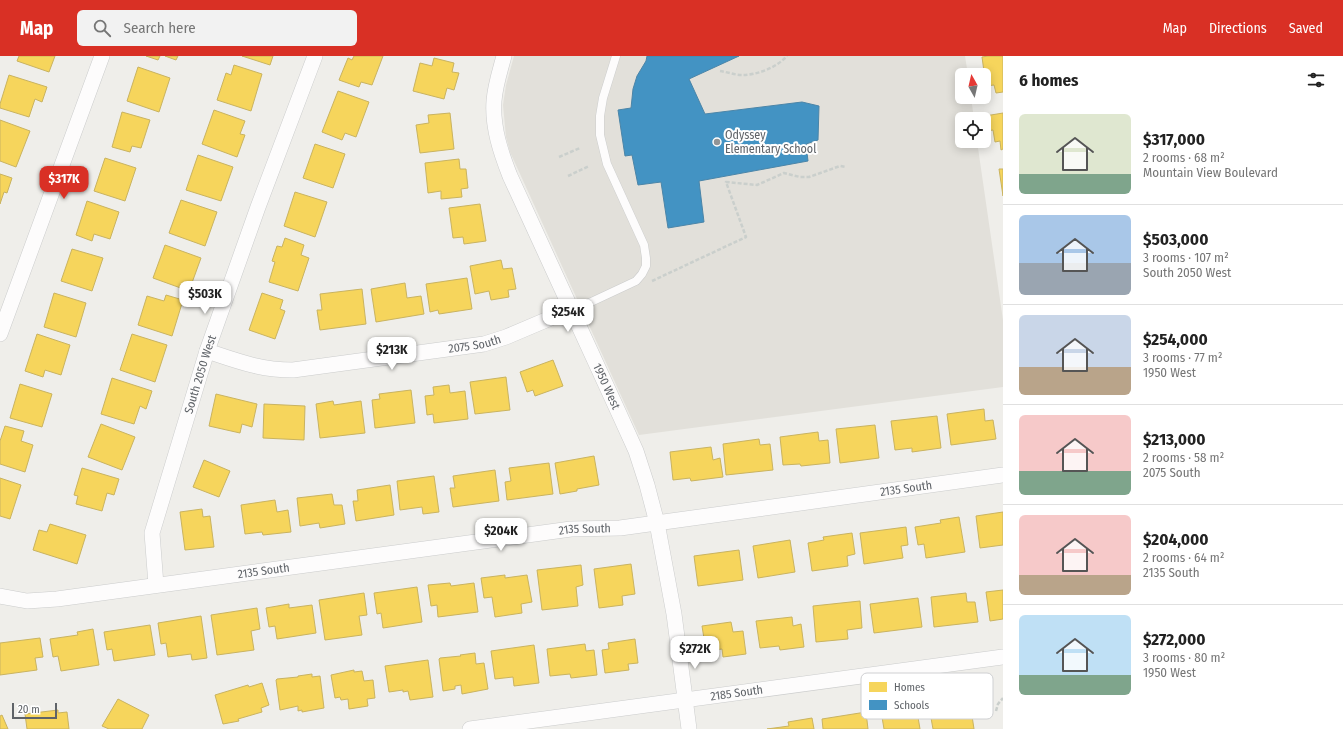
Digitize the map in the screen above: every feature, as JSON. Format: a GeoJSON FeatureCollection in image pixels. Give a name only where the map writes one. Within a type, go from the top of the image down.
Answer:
{"type":"FeatureCollection","features":[{"type":"Feature","properties":{"kind":"street"},"geometry":{"type":"LineString","coordinates":[[0,334],[102,56]]}},
{"type":"Feature","properties":{"kind":"street","name":"South 2050 West"},"geometry":{"type":"LineString","coordinates":[[156,585],[152,533],[207,351],[314,56]]}},
{"type":"Feature","properties":{"kind":"street","name":"1950 West"},"geometry":{"type":"LineString","coordinates":[[504,56],[498,76],[494,102],[495,124],[501,152],[510,176],[636,451],[657,523],[674,614],[689,729]]}},
{"type":"Feature","properties":{"kind":"street","name":"2075 South"},"geometry":{"type":"LineString","coordinates":[[207,351],[251,366],[266,369],[293,370],[484,344],[506,338],[572,309]]}},
{"type":"Feature","properties":{"kind":"street","name":"2135 South"},"geometry":{"type":"LineString","coordinates":[[0,596],[27,601],[41,600],[571,529],[606,529],[657,523],[1003,475]]}},
{"type":"Feature","properties":{"kind":"street","name":"2185 South"},"geometry":{"type":"LineString","coordinates":[[882,673],[1003,657]]}},
{"type":"Feature","properties":{"kind":"street","name":"2185 South"},"geometry":{"type":"LineString","coordinates":[[470,729],[861,676]]}},
{"type":"Feature","properties":{"kind":"lane"},"geometry":{"type":"LineString","coordinates":[[572,309],[589,303],[636,281],[646,266],[644,245],[607,164],[600,135],[600,116],[616,56]]}},
{"type":"Feature","properties":{"kind":"path"},"geometry":{"type":"LineString","coordinates":[[720,71],[742,75],[763,72],[783,61],[787,56]]}},
{"type":"Feature","properties":{"kind":"path"},"geometry":{"type":"LineString","coordinates":[[559,157],[580,148]]}},
{"type":"Feature","properties":{"kind":"path"},"geometry":{"type":"LineString","coordinates":[[568,176],[589,166]]}},
{"type":"Feature","properties":{"kind":"path"},"geometry":{"type":"LineString","coordinates":[[652,281],[746,237],[726,182],[757,185],[784,173],[800,177],[809,177],[840,166],[846,167]]}},
{"type":"Feature","properties":{"kind":"path"},"geometry":{"type":"LineString","coordinates":[[996,711],[998,704],[1003,698]]}},
{"type":"Feature","properties":{"kind":"shaded area"},"geometry":{"type":"Polygon","coordinates":[[[514,56],[965,56],[967,68],[955,68],[955,104],[972,104],[973,112],[955,112],[955,148],[978,148],[1003,320],[1003,387],[639,435],[510,152],[506,137],[503,105],[506,85],[514,56]]]}},
{"type":"Feature","properties":{"kind":"building: Homes"},"geometry":{"type":"Polygon","coordinates":[[[19,56],[55,56],[49,72],[17,61],[19,56]]]}},
{"type":"Feature","properties":{"kind":"building: Homes"},"geometry":{"type":"Polygon","coordinates":[[[146,56],[160,56],[158,60],[146,56]]]}},
{"type":"Feature","properties":{"kind":"building: Homes"},"geometry":{"type":"Polygon","coordinates":[[[165,56],[178,56],[176,60],[165,56]]]}},
{"type":"Feature","properties":{"kind":"building: Homes"},"geometry":{"type":"Polygon","coordinates":[[[242,56],[273,56],[270,65],[242,56]]]}},
{"type":"Feature","properties":{"kind":"building: Homes"},"geometry":{"type":"Polygon","coordinates":[[[354,56],[383,56],[372,85],[361,82],[359,87],[339,80],[348,58],[352,60],[354,56]]]}},
{"type":"Feature","properties":{"kind":"building: Homes"},"geometry":{"type":"Polygon","coordinates":[[[1003,56],[1003,92],[996,93],[994,85],[991,85],[991,68],[984,68],[982,57],[1003,56]]]}},
{"type":"Feature","properties":{"kind":"building: Homes"},"geometry":{"type":"Polygon","coordinates":[[[434,58],[454,63],[452,72],[459,73],[454,90],[447,88],[444,99],[413,91],[420,63],[432,66],[434,58]]]}},
{"type":"Feature","properties":{"kind":"building: Homes"},"geometry":{"type":"Polygon","coordinates":[[[234,65],[262,74],[251,111],[217,100],[226,73],[231,75],[234,65]]]}},
{"type":"Feature","properties":{"kind":"building: Homes"},"geometry":{"type":"Polygon","coordinates":[[[138,67],[170,78],[159,112],[127,101],[138,67]]]}},
{"type":"Feature","properties":{"kind":"building: Homes"},"geometry":{"type":"Polygon","coordinates":[[[9,75],[47,87],[42,102],[35,99],[29,117],[0,108],[9,75]]]}},
{"type":"Feature","properties":{"kind":"building: Homes"},"geometry":{"type":"Polygon","coordinates":[[[338,91],[369,102],[356,137],[345,133],[342,140],[322,132],[338,91]]]}},
{"type":"Feature","properties":{"kind":"building: Homes"},"geometry":{"type":"Polygon","coordinates":[[[214,110],[245,121],[240,134],[245,135],[237,157],[202,144],[214,110]]]}},
{"type":"Feature","properties":{"kind":"building: Homes"},"geometry":{"type":"Polygon","coordinates":[[[122,112],[150,120],[141,148],[132,146],[130,152],[112,147],[122,112]]]}},
{"type":"Feature","properties":{"kind":"building: Homes"},"geometry":{"type":"Polygon","coordinates":[[[450,113],[454,149],[420,153],[416,125],[429,123],[428,115],[450,113]]]}},
{"type":"Feature","properties":{"kind":"building: Homes"},"geometry":{"type":"Polygon","coordinates":[[[1003,113],[1003,149],[1001,150],[1000,141],[995,142],[993,130],[991,130],[991,115],[1003,113]]]}},
{"type":"Feature","properties":{"kind":"building: Homes"},"geometry":{"type":"Polygon","coordinates":[[[0,120],[30,131],[16,167],[0,161],[0,120]]]}},
{"type":"Feature","properties":{"kind":"building: Homes"},"geometry":{"type":"Polygon","coordinates":[[[315,144],[345,154],[333,188],[303,178],[315,144]]]}},
{"type":"Feature","properties":{"kind":"building: Homes"},"geometry":{"type":"Polygon","coordinates":[[[198,155],[233,167],[221,201],[186,190],[198,155]]]}},
{"type":"Feature","properties":{"kind":"building: Homes"},"geometry":{"type":"Polygon","coordinates":[[[105,158],[136,168],[125,201],[94,191],[105,158]]]}},
{"type":"Feature","properties":{"kind":"building: Homes"},"geometry":{"type":"Polygon","coordinates":[[[459,159],[460,169],[466,169],[468,188],[461,189],[462,197],[441,199],[441,191],[428,193],[425,163],[459,159]]]}},
{"type":"Feature","properties":{"kind":"building: Homes"},"geometry":{"type":"Polygon","coordinates":[[[999,169],[1003,169],[1003,196],[999,169]]]}},
{"type":"Feature","properties":{"kind":"building: Homes"},"geometry":{"type":"Polygon","coordinates":[[[0,174],[12,178],[7,193],[4,192],[0,204],[0,174]]]}},
{"type":"Feature","properties":{"kind":"building: Homes"},"geometry":{"type":"Polygon","coordinates":[[[295,192],[327,202],[315,237],[284,226],[295,192]]]}},
{"type":"Feature","properties":{"kind":"building: Homes"},"geometry":{"type":"Polygon","coordinates":[[[181,200],[217,212],[205,246],[169,233],[181,200]]]}},
{"type":"Feature","properties":{"kind":"building: Homes"},"geometry":{"type":"Polygon","coordinates":[[[87,201],[119,212],[110,239],[94,234],[92,241],[76,235],[87,201]]]}},
{"type":"Feature","properties":{"kind":"building: Homes"},"geometry":{"type":"Polygon","coordinates":[[[480,204],[486,241],[464,244],[463,237],[453,238],[449,208],[480,204]]]}},
{"type":"Feature","properties":{"kind":"building: Homes"},"geometry":{"type":"Polygon","coordinates":[[[285,238],[304,245],[301,255],[309,258],[298,291],[269,282],[275,262],[272,261],[277,246],[282,247],[285,238]]]}},
{"type":"Feature","properties":{"kind":"building: Homes"},"geometry":{"type":"Polygon","coordinates":[[[165,245],[201,258],[189,291],[153,278],[165,245]]]}},
{"type":"Feature","properties":{"kind":"building: Homes"},"geometry":{"type":"Polygon","coordinates":[[[72,249],[103,258],[92,291],[61,281],[72,249]]]}},
{"type":"Feature","properties":{"kind":"building: Homes"},"geometry":{"type":"Polygon","coordinates":[[[501,260],[503,269],[512,268],[516,289],[508,290],[509,297],[491,300],[489,291],[475,294],[470,266],[501,260]]]}},
{"type":"Feature","properties":{"kind":"building: Homes"},"geometry":{"type":"Polygon","coordinates":[[[467,278],[472,309],[439,314],[438,310],[430,312],[426,284],[467,278]]]}},
{"type":"Feature","properties":{"kind":"building: Homes"},"geometry":{"type":"Polygon","coordinates":[[[405,283],[407,298],[421,296],[424,314],[376,322],[371,289],[405,283]]]}},
{"type":"Feature","properties":{"kind":"building: Homes"},"geometry":{"type":"Polygon","coordinates":[[[362,289],[366,324],[320,330],[317,310],[322,310],[320,294],[362,289]]]}},
{"type":"Feature","properties":{"kind":"building: Homes"},"geometry":{"type":"Polygon","coordinates":[[[54,293],[86,303],[76,337],[44,327],[54,293]]]}},
{"type":"Feature","properties":{"kind":"building: Homes"},"geometry":{"type":"Polygon","coordinates":[[[262,293],[283,300],[280,309],[285,311],[275,339],[249,330],[262,293]]]}},
{"type":"Feature","properties":{"kind":"building: Homes"},"geometry":{"type":"Polygon","coordinates":[[[166,295],[183,300],[172,336],[138,325],[147,296],[164,301],[166,295]]]}},
{"type":"Feature","properties":{"kind":"building: Homes"},"geometry":{"type":"Polygon","coordinates":[[[37,334],[70,345],[61,375],[45,370],[43,377],[25,371],[37,334]]]}},
{"type":"Feature","properties":{"kind":"building: Homes"},"geometry":{"type":"Polygon","coordinates":[[[132,334],[167,345],[155,382],[120,370],[132,334]]]}},
{"type":"Feature","properties":{"kind":"building: Homes"},"geometry":{"type":"Polygon","coordinates":[[[553,360],[563,386],[535,396],[533,390],[527,392],[520,372],[553,360]]]}},
{"type":"Feature","properties":{"kind":"building: Homes"},"geometry":{"type":"Polygon","coordinates":[[[506,377],[510,410],[475,414],[470,382],[506,377]]]}},
{"type":"Feature","properties":{"kind":"building: Homes"},"geometry":{"type":"Polygon","coordinates":[[[112,378],[152,391],[146,409],[140,406],[134,424],[101,414],[112,378]]]}},
{"type":"Feature","properties":{"kind":"building: Homes"},"geometry":{"type":"Polygon","coordinates":[[[20,384],[52,394],[42,427],[10,418],[20,384]]]}},
{"type":"Feature","properties":{"kind":"building: Homes"},"geometry":{"type":"Polygon","coordinates":[[[449,385],[450,393],[465,391],[468,419],[434,423],[433,414],[427,415],[425,396],[434,395],[433,387],[449,385]]]}},
{"type":"Feature","properties":{"kind":"building: Homes"},"geometry":{"type":"Polygon","coordinates":[[[411,390],[415,423],[375,428],[372,400],[380,399],[379,394],[411,390]]]}},
{"type":"Feature","properties":{"kind":"building: Homes"},"geometry":{"type":"Polygon","coordinates":[[[216,394],[257,404],[252,427],[242,424],[240,433],[209,426],[216,394]]]}},
{"type":"Feature","properties":{"kind":"building: Homes"},"geometry":{"type":"Polygon","coordinates":[[[333,401],[334,405],[361,401],[365,433],[320,438],[316,404],[333,401]]]}},
{"type":"Feature","properties":{"kind":"building: Homes"},"geometry":{"type":"Polygon","coordinates":[[[264,404],[305,406],[304,440],[263,438],[264,404]]]}},
{"type":"Feature","properties":{"kind":"building: Homes"},"geometry":{"type":"Polygon","coordinates":[[[984,409],[985,421],[993,420],[996,439],[951,445],[947,414],[984,409]]]}},
{"type":"Feature","properties":{"kind":"building: Homes"},"geometry":{"type":"Polygon","coordinates":[[[937,416],[941,448],[912,452],[912,448],[895,450],[891,421],[937,416]]]}},
{"type":"Feature","properties":{"kind":"building: Homes"},"geometry":{"type":"Polygon","coordinates":[[[101,424],[135,437],[122,470],[88,457],[101,424]]]}},
{"type":"Feature","properties":{"kind":"building: Homes"},"geometry":{"type":"Polygon","coordinates":[[[875,425],[879,458],[840,463],[836,429],[875,425]]]}},
{"type":"Feature","properties":{"kind":"building: Homes"},"geometry":{"type":"Polygon","coordinates":[[[5,426],[24,431],[21,441],[33,445],[25,472],[0,464],[0,441],[5,426]]]}},
{"type":"Feature","properties":{"kind":"building: Homes"},"geometry":{"type":"Polygon","coordinates":[[[818,432],[819,441],[828,440],[830,463],[801,466],[800,464],[783,465],[780,437],[818,432]]]}},
{"type":"Feature","properties":{"kind":"building: Homes"},"geometry":{"type":"Polygon","coordinates":[[[759,439],[760,445],[770,444],[773,470],[726,475],[723,444],[759,439]]]}},
{"type":"Feature","properties":{"kind":"building: Homes"},"geometry":{"type":"Polygon","coordinates":[[[711,447],[713,460],[720,458],[723,477],[691,481],[690,478],[673,480],[670,452],[711,447]]]}},
{"type":"Feature","properties":{"kind":"building: Homes"},"geometry":{"type":"Polygon","coordinates":[[[594,456],[599,485],[560,494],[555,463],[594,456]]]}},
{"type":"Feature","properties":{"kind":"building: Homes"},"geometry":{"type":"Polygon","coordinates":[[[204,460],[230,471],[219,497],[193,487],[204,460]]]}},
{"type":"Feature","properties":{"kind":"building: Homes"},"geometry":{"type":"Polygon","coordinates":[[[549,463],[553,494],[507,500],[505,482],[511,481],[509,468],[549,463]]]}},
{"type":"Feature","properties":{"kind":"building: Homes"},"geometry":{"type":"Polygon","coordinates":[[[82,468],[119,479],[114,495],[107,493],[102,511],[76,504],[78,496],[74,495],[82,468]]]}},
{"type":"Feature","properties":{"kind":"building: Homes"},"geometry":{"type":"Polygon","coordinates":[[[495,470],[499,501],[453,507],[450,488],[455,488],[453,476],[495,470]]]}},
{"type":"Feature","properties":{"kind":"building: Homes"},"geometry":{"type":"Polygon","coordinates":[[[434,476],[439,512],[423,514],[422,507],[400,510],[397,481],[434,476]]]}},
{"type":"Feature","properties":{"kind":"building: Homes"},"geometry":{"type":"Polygon","coordinates":[[[0,478],[21,485],[10,519],[0,516],[0,478]]]}},
{"type":"Feature","properties":{"kind":"building: Homes"},"geometry":{"type":"Polygon","coordinates":[[[390,485],[394,515],[356,521],[353,501],[358,501],[357,490],[390,485]]]}},
{"type":"Feature","properties":{"kind":"building: Homes"},"geometry":{"type":"Polygon","coordinates":[[[332,494],[334,505],[342,505],[345,524],[320,528],[319,523],[300,526],[297,498],[332,494]]]}},
{"type":"Feature","properties":{"kind":"building: Homes"},"geometry":{"type":"Polygon","coordinates":[[[275,500],[277,512],[288,510],[291,532],[263,535],[262,532],[245,534],[241,505],[275,500]]]}},
{"type":"Feature","properties":{"kind":"building: Homes"},"geometry":{"type":"Polygon","coordinates":[[[202,509],[203,517],[210,516],[214,547],[185,550],[180,512],[202,509]]]}},
{"type":"Feature","properties":{"kind":"building: Homes"},"geometry":{"type":"Polygon","coordinates":[[[1003,512],[1003,545],[980,548],[976,516],[1003,512]]]}},
{"type":"Feature","properties":{"kind":"building: Homes"},"geometry":{"type":"Polygon","coordinates":[[[959,517],[965,552],[926,558],[924,544],[918,545],[915,527],[941,523],[940,520],[959,517]]]}},
{"type":"Feature","properties":{"kind":"building: Homes"},"geometry":{"type":"Polygon","coordinates":[[[50,524],[86,535],[77,564],[33,550],[39,530],[47,532],[50,524]]]}},
{"type":"Feature","properties":{"kind":"building: Homes"},"geometry":{"type":"Polygon","coordinates":[[[906,527],[908,545],[901,546],[903,558],[864,564],[860,533],[906,527]]]}},
{"type":"Feature","properties":{"kind":"building: Homes"},"geometry":{"type":"Polygon","coordinates":[[[852,533],[855,554],[847,556],[848,566],[812,571],[808,543],[824,540],[823,537],[852,533]]]}},
{"type":"Feature","properties":{"kind":"building: Homes"},"geometry":{"type":"Polygon","coordinates":[[[790,540],[795,572],[758,578],[753,546],[790,540]]]}},
{"type":"Feature","properties":{"kind":"building: Homes"},"geometry":{"type":"Polygon","coordinates":[[[739,550],[743,580],[698,586],[694,556],[739,550]]]}},
{"type":"Feature","properties":{"kind":"building: Homes"},"geometry":{"type":"Polygon","coordinates":[[[631,564],[635,594],[622,596],[623,605],[599,608],[594,569],[631,564]]]}},
{"type":"Feature","properties":{"kind":"building: Homes"},"geometry":{"type":"Polygon","coordinates":[[[581,565],[583,585],[576,587],[578,606],[542,610],[537,570],[581,565]]]}},
{"type":"Feature","properties":{"kind":"building: Homes"},"geometry":{"type":"Polygon","coordinates":[[[505,575],[505,578],[527,575],[532,602],[521,604],[522,613],[495,617],[492,597],[484,598],[481,578],[505,575]]]}},
{"type":"Feature","properties":{"kind":"building: Homes"},"geometry":{"type":"Polygon","coordinates":[[[450,583],[451,586],[474,583],[478,612],[438,617],[437,605],[431,606],[428,585],[450,583]]]}},
{"type":"Feature","properties":{"kind":"building: Homes"},"geometry":{"type":"Polygon","coordinates":[[[417,587],[422,622],[383,628],[381,613],[377,614],[374,593],[417,587]]]}},
{"type":"Feature","properties":{"kind":"building: Homes"},"geometry":{"type":"Polygon","coordinates":[[[1003,590],[1003,619],[990,621],[986,592],[1003,590]]]}},
{"type":"Feature","properties":{"kind":"building: Homes"},"geometry":{"type":"Polygon","coordinates":[[[364,593],[367,615],[359,616],[362,635],[325,640],[319,600],[364,593]]]}},
{"type":"Feature","properties":{"kind":"building: Homes"},"geometry":{"type":"Polygon","coordinates":[[[966,593],[967,602],[975,602],[978,622],[934,627],[931,597],[966,593]]]}},
{"type":"Feature","properties":{"kind":"building: Homes"},"geometry":{"type":"Polygon","coordinates":[[[918,598],[922,627],[874,633],[870,604],[918,598]]]}},
{"type":"Feature","properties":{"kind":"building: Homes"},"geometry":{"type":"Polygon","coordinates":[[[860,601],[862,628],[847,630],[848,639],[816,642],[813,606],[860,601]]]}},
{"type":"Feature","properties":{"kind":"building: Homes"},"geometry":{"type":"Polygon","coordinates":[[[289,604],[289,608],[312,605],[316,633],[277,639],[275,626],[269,627],[266,608],[289,604]]]}},
{"type":"Feature","properties":{"kind":"building: Homes"},"geometry":{"type":"Polygon","coordinates":[[[257,608],[260,629],[251,631],[254,650],[217,655],[211,615],[257,608]]]}},
{"type":"Feature","properties":{"kind":"building: Homes"},"geometry":{"type":"Polygon","coordinates":[[[201,616],[207,658],[192,660],[191,654],[168,657],[166,643],[161,644],[158,623],[201,616]]]}},
{"type":"Feature","properties":{"kind":"building: Homes"},"geometry":{"type":"Polygon","coordinates":[[[792,617],[793,626],[801,624],[804,647],[780,650],[779,646],[760,648],[756,621],[792,617]]]}},
{"type":"Feature","properties":{"kind":"building: Homes"},"geometry":{"type":"Polygon","coordinates":[[[731,622],[733,632],[743,631],[746,654],[723,657],[722,649],[706,651],[702,626],[731,622]]]}},
{"type":"Feature","properties":{"kind":"building: Homes"},"geometry":{"type":"Polygon","coordinates":[[[150,625],[155,655],[114,661],[112,649],[107,650],[104,632],[150,625]]]}},
{"type":"Feature","properties":{"kind":"building: Homes"},"geometry":{"type":"Polygon","coordinates":[[[93,629],[99,665],[61,671],[58,656],[53,657],[50,639],[78,635],[77,632],[93,629]]]}},
{"type":"Feature","properties":{"kind":"building: Homes"},"geometry":{"type":"Polygon","coordinates":[[[40,638],[43,657],[35,658],[37,670],[0,675],[0,643],[40,638]]]}},
{"type":"Feature","properties":{"kind":"building: Homes"},"geometry":{"type":"Polygon","coordinates":[[[635,639],[638,663],[628,664],[629,670],[605,673],[602,650],[609,649],[608,643],[635,639]]]}},
{"type":"Feature","properties":{"kind":"building: Homes"},"geometry":{"type":"Polygon","coordinates":[[[585,644],[586,651],[594,650],[597,675],[571,678],[570,674],[550,676],[547,649],[585,644]]]}},
{"type":"Feature","properties":{"kind":"building: Homes"},"geometry":{"type":"Polygon","coordinates":[[[534,645],[539,683],[514,686],[513,677],[495,679],[491,651],[534,645]]]}},
{"type":"Feature","properties":{"kind":"building: Homes"},"geometry":{"type":"Polygon","coordinates":[[[475,653],[476,664],[484,663],[488,689],[462,694],[461,685],[455,686],[455,689],[443,691],[439,659],[475,653]]]}},
{"type":"Feature","properties":{"kind":"building: Homes"},"geometry":{"type":"Polygon","coordinates":[[[428,660],[433,697],[410,700],[408,691],[403,692],[403,690],[389,692],[385,666],[428,660]]]}},
{"type":"Feature","properties":{"kind":"building: Homes"},"geometry":{"type":"Polygon","coordinates":[[[354,670],[354,672],[362,671],[364,681],[373,680],[375,698],[367,699],[368,706],[349,709],[348,699],[341,700],[340,697],[335,698],[331,675],[354,670]]]}},
{"type":"Feature","properties":{"kind":"building: Homes"},"geometry":{"type":"Polygon","coordinates":[[[312,674],[312,677],[320,676],[324,708],[302,712],[302,710],[298,711],[298,706],[280,710],[276,680],[312,674]]]}},
{"type":"Feature","properties":{"kind":"building: Homes"},"geometry":{"type":"Polygon","coordinates":[[[262,683],[269,705],[261,708],[262,712],[238,719],[239,721],[223,724],[215,695],[248,685],[249,687],[262,683]]]}},
{"type":"Feature","properties":{"kind":"building: Homes"},"geometry":{"type":"Polygon","coordinates":[[[118,699],[149,715],[142,729],[109,729],[102,726],[118,699]]]}},
{"type":"Feature","properties":{"kind":"building: Homes"},"geometry":{"type":"Polygon","coordinates":[[[58,710],[58,713],[67,712],[69,729],[27,729],[25,714],[58,710]]]}},
{"type":"Feature","properties":{"kind":"building: Homes"},"geometry":{"type":"Polygon","coordinates":[[[861,713],[861,719],[867,719],[868,729],[823,729],[822,719],[861,713]]]}},
{"type":"Feature","properties":{"kind":"building: Homes"},"geometry":{"type":"Polygon","coordinates":[[[2,715],[8,729],[0,729],[0,716],[2,715]]]}},
{"type":"Feature","properties":{"kind":"building: Homes"},"geometry":{"type":"Polygon","coordinates":[[[812,718],[814,729],[767,729],[789,726],[788,722],[812,718]]]}},
{"type":"Feature","properties":{"kind":"building: Homes"},"geometry":{"type":"Polygon","coordinates":[[[882,719],[918,719],[920,729],[884,729],[882,719]]]}},
{"type":"Feature","properties":{"kind":"building: Homes"},"geometry":{"type":"Polygon","coordinates":[[[931,719],[972,719],[974,729],[933,729],[931,719]]]}},
{"type":"Feature","properties":{"kind":"building: Schools","name":"Odyssey Elementary School"},"geometry":{"type":"Polygon","coordinates":[[[647,56],[739,56],[689,79],[705,114],[802,102],[819,106],[818,140],[806,144],[808,161],[699,181],[704,222],[668,228],[661,182],[638,185],[632,155],[625,156],[618,110],[631,108],[633,89],[637,76],[646,61],[647,56]]]}},
{"type":"Feature","properties":{"kind":"place","name":"Odyssey Elementary School"},"geometry":{"type":"Point","coordinates":[717,142]}}]}
